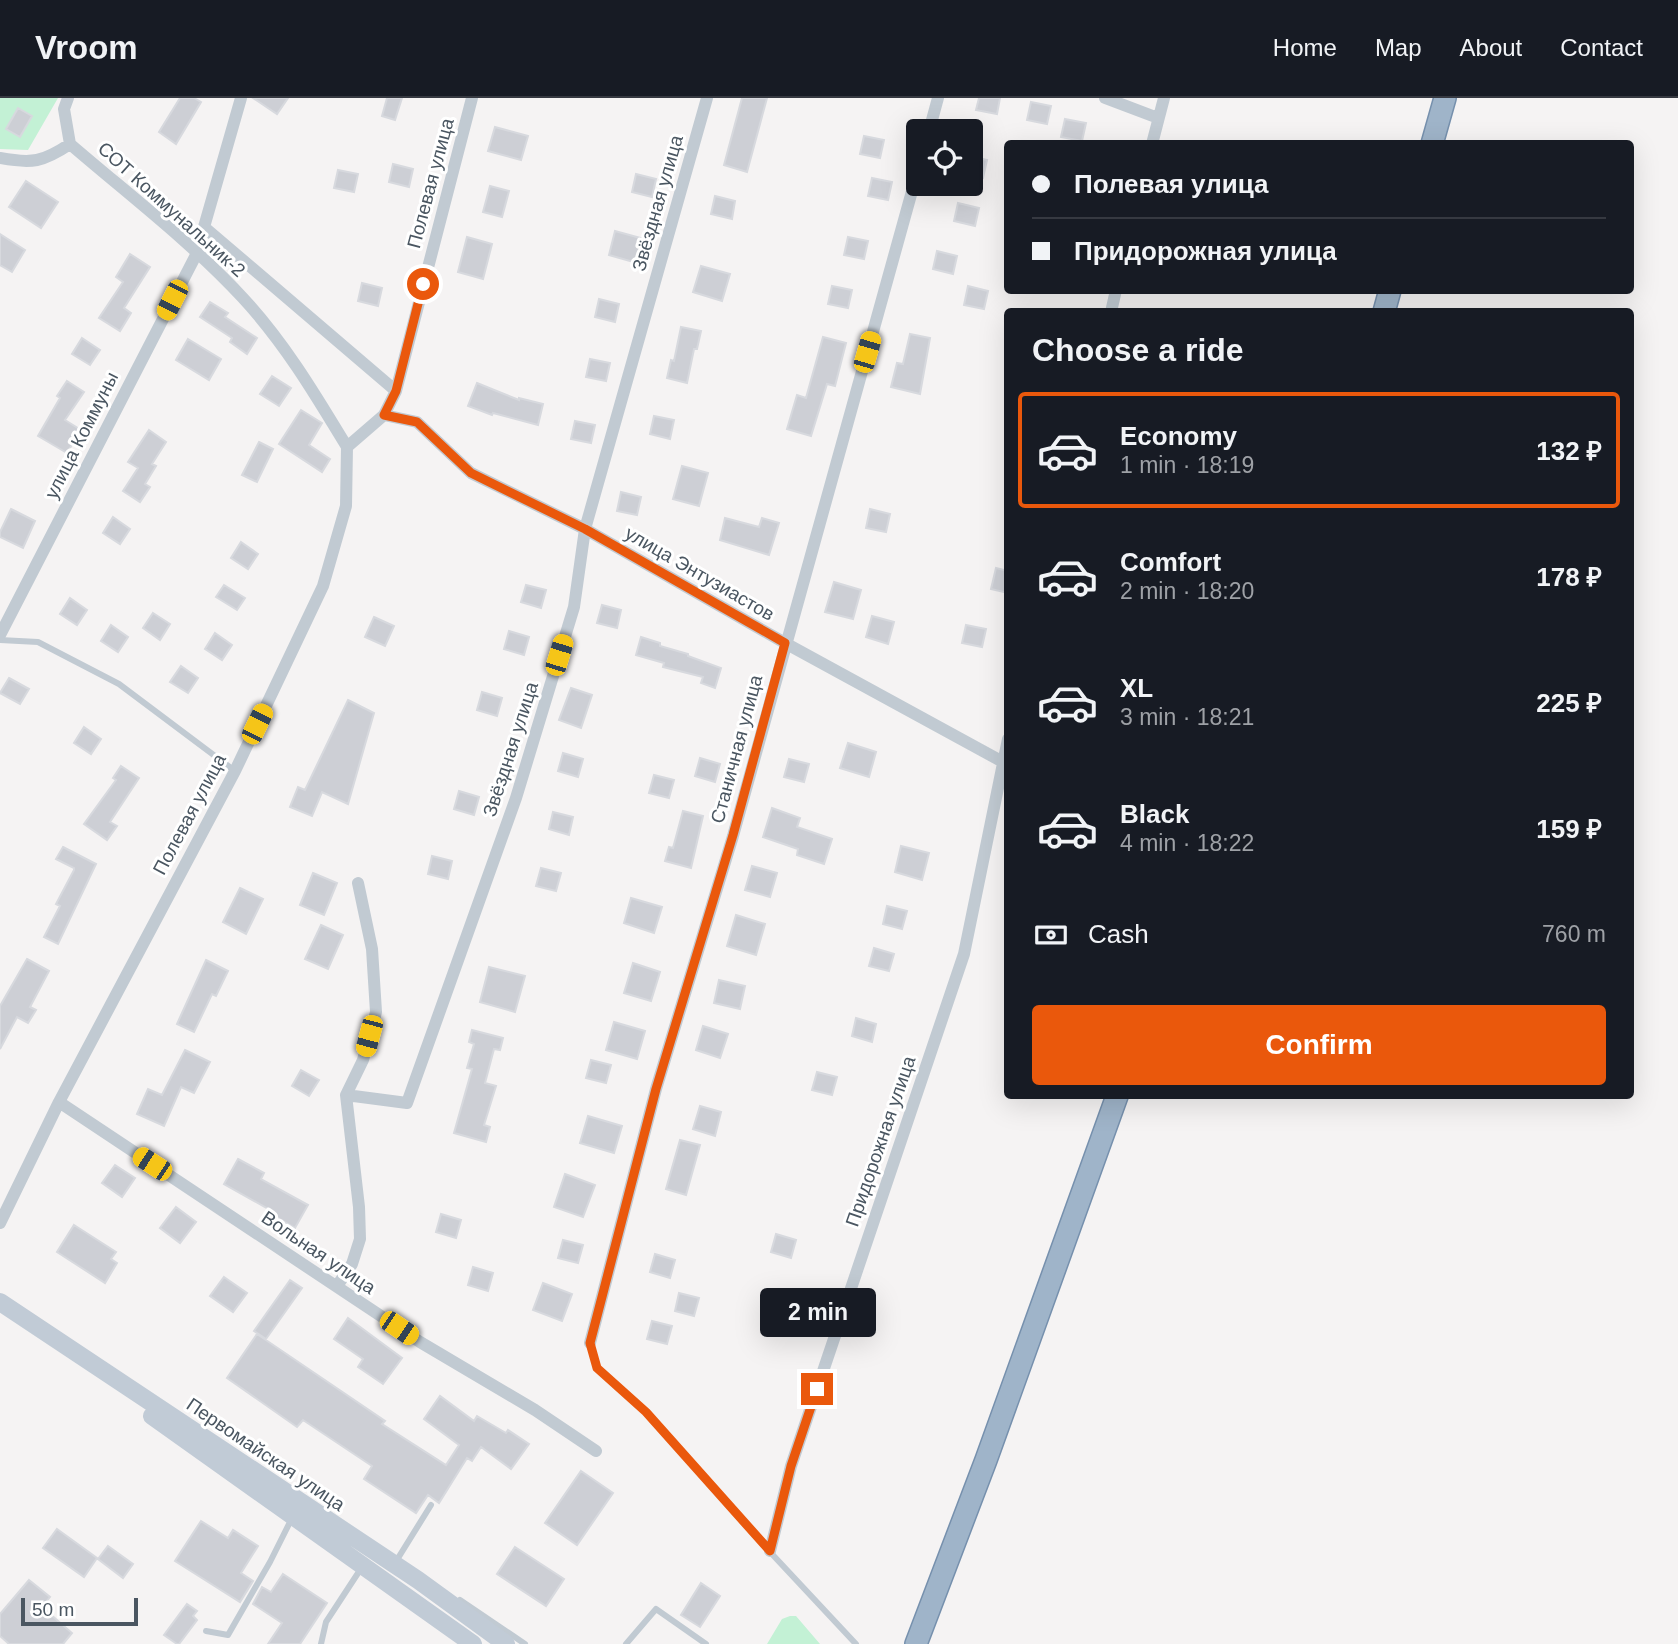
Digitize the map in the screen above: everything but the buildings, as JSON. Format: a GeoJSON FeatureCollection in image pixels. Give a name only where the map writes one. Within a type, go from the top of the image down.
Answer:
{"type":"FeatureCollection","features":[{"type":"Feature","properties":{"kind":"highway"},"geometry":{"type":"LineString","coordinates":[[1424,140],[1436,98]]}},
{"type":"Feature","properties":{"kind":"highway"},"geometry":{"type":"LineString","coordinates":[[1433,140],[1445,98]]}},
{"type":"Feature","properties":{"kind":"highway"},"geometry":{"type":"LineString","coordinates":[[916,1644],[973,1496],[1116,1099]]}},
{"type":"Feature","properties":{"kind":"highway"},"geometry":{"type":"LineString","coordinates":[[928,1644],[984,1499],[1126,1099]]}},
{"type":"Feature","properties":{"kind":"highway"},"geometry":{"type":"LineString","coordinates":[[906,1644],[955,1518],[973,1496]]}},
{"type":"Feature","properties":{"kind":"main road","name":"Первомайская улица"},"geometry":{"type":"LineString","coordinates":[[0,1302],[418,1580],[506,1644]]}},
{"type":"Feature","properties":{"kind":"main road","name":"Первомайская улица"},"geometry":{"type":"LineString","coordinates":[[0,1309],[473,1644]]}},
{"type":"Feature","properties":{"kind":"street","name":"СОТ Коммунальник-2"},"geometry":{"type":"LineString","coordinates":[[68,98],[64,108],[70,144],[197,253],[243,297],[286,350],[347,447]]}},
{"type":"Feature","properties":{"kind":"street"},"geometry":{"type":"LineString","coordinates":[[242,98],[204,227],[396,391]]}},
{"type":"Feature","properties":{"kind":"street","name":"Полевая улица"},"geometry":{"type":"LineString","coordinates":[[0,1223],[59,1102],[235,771],[323,586],[346,506],[347,447],[384,415],[396,391],[472,98]]}},
{"type":"Feature","properties":{"kind":"street","name":"Звёздная улица"},"geometry":{"type":"LineString","coordinates":[[346,1096],[407,1103],[516,798],[574,607],[585,529],[706,98]]}},
{"type":"Feature","properties":{"kind":"street"},"geometry":{"type":"LineString","coordinates":[[932,119],[938,98]]}},
{"type":"Feature","properties":{"kind":"street"},"geometry":{"type":"LineString","coordinates":[[1105,98],[1158,118]]}},
{"type":"Feature","properties":{"kind":"street"},"geometry":{"type":"LineString","coordinates":[[1153,140],[1164,98]]}},
{"type":"Feature","properties":{"kind":"street"},"geometry":{"type":"LineString","coordinates":[[0,158],[25,162],[48,159],[70,144]]}},
{"type":"Feature","properties":{"kind":"street","name":"Станичная улица"},"geometry":{"type":"LineString","coordinates":[[590,1343],[656,1089],[733,835],[911,196]]}},
{"type":"Feature","properties":{"kind":"street","name":"улица Коммуны"},"geometry":{"type":"LineString","coordinates":[[0,638],[197,253]]}},
{"type":"Feature","properties":{"kind":"street","name":"улица Энтузиастов"},"geometry":{"type":"LineString","coordinates":[[384,415],[417,422],[471,473],[585,529],[785,643],[1003,762]]}},
{"type":"Feature","properties":{"kind":"street","name":"Придорожная улица"},"geometry":{"type":"LineString","coordinates":[[770,1551],[791,1466],[964,954],[1004,757]]}},
{"type":"Feature","properties":{"kind":"street"},"geometry":{"type":"LineString","coordinates":[[337,1286],[352,1264],[360,1240],[359,1207],[346,1096],[363,1060],[376,1012],[372,949],[358,883]]}},
{"type":"Feature","properties":{"kind":"street","name":"Вольная улица"},"geometry":{"type":"LineString","coordinates":[[59,1102],[419,1342],[535,1410],[596,1451]]}},
{"type":"Feature","properties":{"kind":"lane"},"geometry":{"type":"LineString","coordinates":[[0,638],[38,642],[119,684],[235,771]]}},
{"type":"Feature","properties":{"kind":"lane"},"geometry":{"type":"LineString","coordinates":[[590,1343],[597,1368],[646,1412],[856,1644]]}},
{"type":"Feature","properties":{"kind":"lane"},"geometry":{"type":"LineString","coordinates":[[394,1564],[432,1505]]}},
{"type":"Feature","properties":{"kind":"lane"},"geometry":{"type":"LineString","coordinates":[[206,1631],[228,1636],[293,1516]]}},
{"type":"Feature","properties":{"kind":"lane"},"geometry":{"type":"LineString","coordinates":[[321,1644],[326,1622],[363,1566]]}},
{"type":"Feature","properties":{"kind":"lane"},"geometry":{"type":"LineString","coordinates":[[418,1580],[437,1585],[525,1644]]}},
{"type":"Feature","properties":{"kind":"lane"},"geometry":{"type":"LineString","coordinates":[[626,1644],[656,1609],[706,1644]]}},
{"type":"Feature","properties":{"kind":"green space"},"geometry":{"type":"Polygon","coordinates":[[[0,98],[58,98],[28,150],[0,149],[0,98]]]}},
{"type":"Feature","properties":{"kind":"green space"},"geometry":{"type":"Polygon","coordinates":[[[796,1616],[820,1644],[767,1644],[782,1619],[796,1616]]]}},
{"type":"Feature","properties":{"kind":"route"},"geometry":{"type":"LineString","coordinates":[[423,284],[396,391],[384,415],[417,422],[471,473],[585,529],[785,643],[733,835],[656,1089],[590,1343],[597,1368],[646,1412],[770,1551],[791,1466],[817,1389]]}}]}
